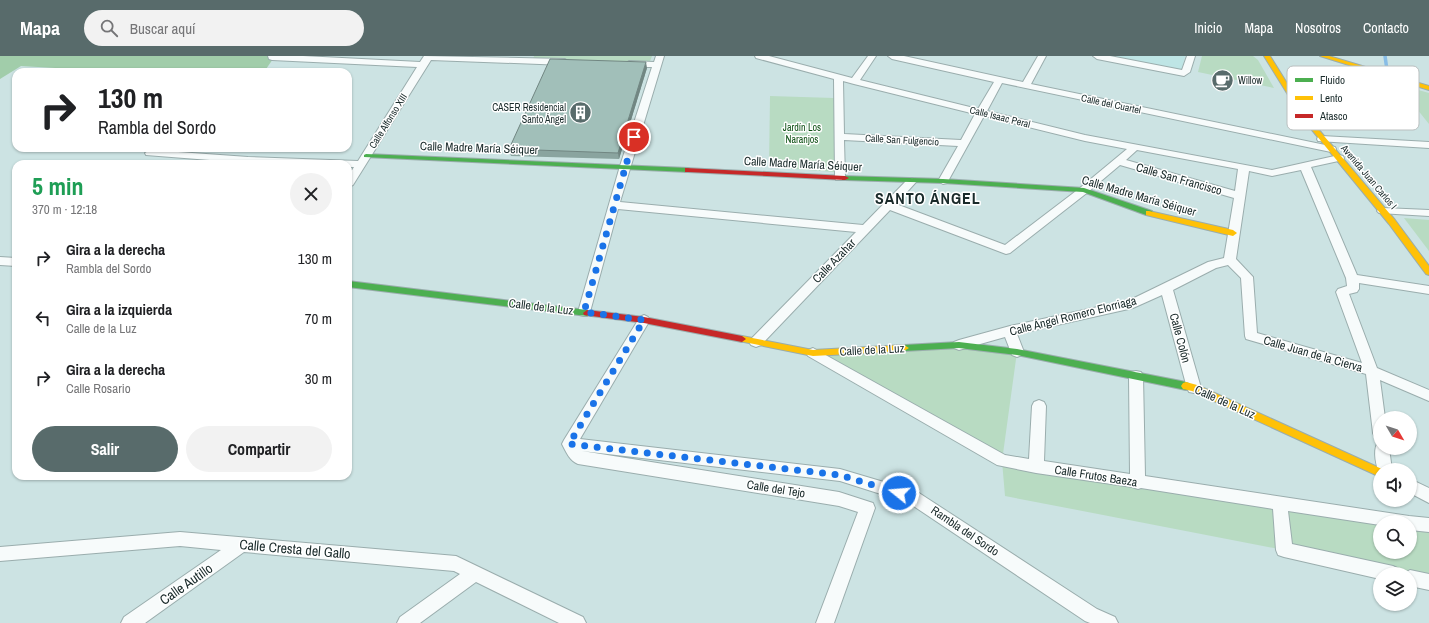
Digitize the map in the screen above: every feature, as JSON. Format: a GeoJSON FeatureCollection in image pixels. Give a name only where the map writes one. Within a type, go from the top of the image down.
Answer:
{"type":"FeatureCollection","features":[{"type":"Feature","properties":{"kind":"street","name":"Calle Isaac Peral"},"geometry":{"type":"LineString","coordinates":[[759,56],[1085,138],[1244,167]]}},
{"type":"Feature","properties":{"kind":"street"},"geometry":{"type":"LineString","coordinates":[[854,80],[872,56]]}},
{"type":"Feature","properties":{"kind":"street","name":"Calle del Cuartel"},"geometry":{"type":"LineString","coordinates":[[892,56],[1025,86],[1331,149]]}},
{"type":"Feature","properties":{"kind":"street"},"geometry":{"type":"LineString","coordinates":[[1025,86],[1042,56]]}},
{"type":"Feature","properties":{"kind":"street"},"geometry":{"type":"LineString","coordinates":[[1097,56],[1184,73],[1186,72],[1191,56]]}},
{"type":"Feature","properties":{"kind":"street","name":"Avenida Juan Carlos I"},"geometry":{"type":"LineString","coordinates":[[1266,56],[1287,90]]}},
{"type":"Feature","properties":{"kind":"street"},"geometry":{"type":"LineString","coordinates":[[1272,56],[1275,71]]}},
{"type":"Feature","properties":{"kind":"street"},"geometry":{"type":"LineString","coordinates":[[1323,56],[1356,66]]}},
{"type":"Feature","properties":{"kind":"street"},"geometry":{"type":"LineString","coordinates":[[272,57],[426,61],[578,62]]}},
{"type":"Feature","properties":{"kind":"street","name":"Calle Alfonso XIII"},"geometry":{"type":"LineString","coordinates":[[352,178],[426,61]]}},
{"type":"Feature","properties":{"kind":"street"},"geometry":{"type":"LineString","coordinates":[[584,312],[625,166],[658,61],[618,64]]}},
{"type":"Feature","properties":{"kind":"street"},"geometry":{"type":"LineString","coordinates":[[838,77],[840,178]]}},
{"type":"Feature","properties":{"kind":"street"},"geometry":{"type":"LineString","coordinates":[[943,181],[999,80]]}},
{"type":"Feature","properties":{"kind":"street"},"geometry":{"type":"LineString","coordinates":[[1419,85],[1429,88]]}},
{"type":"Feature","properties":{"kind":"street","name":"Avenida Juan Carlos I"},"geometry":{"type":"LineString","coordinates":[[1315,130],[1383,211],[1429,272]]}},
{"type":"Feature","properties":{"kind":"street","name":"Calle San Fulgencio"},"geometry":{"type":"LineString","coordinates":[[839,137],[964,143]]}},
{"type":"Feature","properties":{"kind":"street"},"geometry":{"type":"LineString","coordinates":[[1322,139],[1429,145]]}},
{"type":"Feature","properties":{"kind":"street"},"geometry":{"type":"LineString","coordinates":[[888,205],[1006,250],[1084,190],[1135,147]]}},
{"type":"Feature","properties":{"kind":"street"},"geometry":{"type":"LineString","coordinates":[[150,153],[248,160],[363,160]]}},
{"type":"Feature","properties":{"kind":"street"},"geometry":{"type":"LineString","coordinates":[[1230,260],[1244,167],[1272,173],[1339,158]]}},
{"type":"Feature","properties":{"kind":"street","name":"Calle Madre María Séiquer"},"geometry":{"type":"LineString","coordinates":[[363,160],[625,166],[840,178],[943,181],[1084,190],[1151,214],[1233,233]]}},
{"type":"Feature","properties":{"kind":"street","name":"Calle San Francisco"},"geometry":{"type":"LineString","coordinates":[[1119,161],[1239,196]]}},
{"type":"Feature","properties":{"kind":"street"},"geometry":{"type":"LineString","coordinates":[[1305,166],[1352,278],[1353,289],[1342,292],[1372,371],[1377,411]]}},
{"type":"Feature","properties":{"kind":"street","name":"Calle Azahar"},"geometry":{"type":"LineString","coordinates":[[756,342],[912,181]]}},
{"type":"Feature","properties":{"kind":"street"},"geometry":{"type":"LineString","coordinates":[[614,205],[865,229]]}},
{"type":"Feature","properties":{"kind":"street"},"geometry":{"type":"LineString","coordinates":[[1383,211],[1429,213]]}},
{"type":"Feature","properties":{"kind":"street","name":"Calle Ángel Romero Elorriaga"},"geometry":{"type":"LineString","coordinates":[[959,345],[1010,331],[1133,304],[1212,265],[1230,260]]}},
{"type":"Feature","properties":{"kind":"street","name":"Calle Juan de la Cierva"},"geometry":{"type":"LineString","coordinates":[[1230,260],[1248,277],[1251,336],[1372,371],[1429,396]]}},
{"type":"Feature","properties":{"kind":"street"},"geometry":{"type":"LineString","coordinates":[[0,261],[12,262]]}},
{"type":"Feature","properties":{"kind":"street"},"geometry":{"type":"LineString","coordinates":[[1352,278],[1429,290]]}},
{"type":"Feature","properties":{"kind":"street","name":"Calle de la Luz"},"geometry":{"type":"LineString","coordinates":[[352,284],[644,320],[813,353],[959,345],[1017,352],[1194,388],[1373,469]]}},
{"type":"Feature","properties":{"kind":"street","name":"Calle Colón"},"geometry":{"type":"LineString","coordinates":[[1166,288],[1194,388]]}},
{"type":"Feature","properties":{"kind":"street"},"geometry":{"type":"LineString","coordinates":[[569,444],[644,320]]}},
{"type":"Feature","properties":{"kind":"street"},"geometry":{"type":"LineString","coordinates":[[1010,331],[1017,352]]}},
{"type":"Feature","properties":{"kind":"street","name":"Calle Frutos Baeza"},"geometry":{"type":"LineString","coordinates":[[813,353],[1002,461],[1138,483],[1373,517]]}},
{"type":"Feature","properties":{"kind":"street"},"geometry":{"type":"LineString","coordinates":[[1136,376],[1138,483]]}},
{"type":"Feature","properties":{"kind":"street"},"geometry":{"type":"LineString","coordinates":[[1036,467],[1039,406]]}},
{"type":"Feature","properties":{"kind":"street","name":"Calle del Tejo"},"geometry":{"type":"LineString","coordinates":[[569,444],[578,458],[839,499],[868,508],[825,623]]}},
{"type":"Feature","properties":{"kind":"street","name":"Rambla del Sordo"},"geometry":{"type":"LineString","coordinates":[[569,444],[840,475],[914,498],[1091,615],[1109,623]]}},
{"type":"Feature","properties":{"kind":"street"},"geometry":{"type":"LineString","coordinates":[[1417,490],[1429,496]]}},
{"type":"Feature","properties":{"kind":"street"},"geometry":{"type":"LineString","coordinates":[[1280,504],[1284,550],[1373,570]]}},
{"type":"Feature","properties":{"kind":"street"},"geometry":{"type":"LineString","coordinates":[[1417,524],[1429,525]]}},
{"type":"Feature","properties":{"kind":"street","name":"Calle Cresta del Gallo"},"geometry":{"type":"LineString","coordinates":[[0,554],[180,538],[456,564],[577,623]]}},
{"type":"Feature","properties":{"kind":"street","name":"Calle Autillo"},"geometry":{"type":"LineString","coordinates":[[130,623],[243,544]]}},
{"type":"Feature","properties":{"kind":"street"},"geometry":{"type":"LineString","coordinates":[[406,623],[476,574]]}},
{"type":"Feature","properties":{"kind":"street"},"geometry":{"type":"LineString","coordinates":[[1417,579],[1429,582]]}},
{"type":"Feature","properties":{"kind":"shaded area"},"geometry":{"type":"Polygon","coordinates":[[[1097,56],[1185,56],[1181,73],[1097,56]]]}},
{"type":"Feature","properties":{"kind":"green space"},"geometry":{"type":"Polygon","coordinates":[[[0,56],[275,56],[267,68],[55,68],[21,66],[18,68],[12,68],[12,72],[0,79],[0,56]]]}},
{"type":"Feature","properties":{"kind":"green space"},"geometry":{"type":"Polygon","coordinates":[[[534,56],[652,56],[649,64],[533,59],[534,56]]]}},
{"type":"Feature","properties":{"kind":"green space"},"geometry":{"type":"Polygon","coordinates":[[[1202,56],[1253,56],[1258,60],[1274,88],[1198,72],[1202,56]]]}},
{"type":"Feature","properties":{"kind":"green space"},"geometry":{"type":"Polygon","coordinates":[[[1419,90],[1429,93],[1429,124],[1419,112],[1419,90]]]}},
{"type":"Feature","properties":{"kind":"green space","name":"Jardín Los Naranjos"},"geometry":{"type":"Polygon","coordinates":[[[770,96],[834,98],[834,172],[769,167],[770,96]]]}},
{"type":"Feature","properties":{"kind":"green space"},"geometry":{"type":"Polygon","coordinates":[[[1404,218],[1429,220],[1429,251],[1404,218]]]}},
{"type":"Feature","properties":{"kind":"green space"},"geometry":{"type":"Polygon","coordinates":[[[959,345],[1017,352],[1002,461],[813,353],[959,345]]]}},
{"type":"Feature","properties":{"kind":"green space"},"geometry":{"type":"Polygon","coordinates":[[[1002,461],[1373,521],[1373,559],[1417,559],[1417,524],[1429,525],[1429,582],[1417,577],[1417,567],[1373,567],[1373,570],[1284,550],[1005,496],[1002,461]]]}},
{"type":"Feature","properties":{"kind":"building","name":"CASER Residencial Santo Ángel"},"geometry":{"type":"Polygon","coordinates":[[[550,59],[646,62],[618,153],[509,149],[550,59]]]}},
{"type":"Feature","properties":{"kind":"waterway"},"geometry":{"type":"LineString","coordinates":[[1385,56],[1386,66]]}},
{"type":"Feature","properties":{"kind":"traffic: fast"},"geometry":{"type":"LineString","coordinates":[[366,156],[688,170]]}},
{"type":"Feature","properties":{"kind":"traffic: fast"},"geometry":{"type":"LineString","coordinates":[[845,178],[943,181],[1084,190],[1149,213]]}},
{"type":"Feature","properties":{"kind":"traffic: fast"},"geometry":{"type":"LineString","coordinates":[[352,284],[587,313]]}},
{"type":"Feature","properties":{"kind":"traffic: fast"},"geometry":{"type":"LineString","coordinates":[[904,348],[959,345],[1017,352],[1186,386]]}},
{"type":"Feature","properties":{"kind":"traffic: slow"},"geometry":{"type":"LineString","coordinates":[[1267,56],[1287,89]]}},
{"type":"Feature","properties":{"kind":"traffic: slow"},"geometry":{"type":"LineString","coordinates":[[1323,56],[1356,66]]}},
{"type":"Feature","properties":{"kind":"traffic: slow"},"geometry":{"type":"LineString","coordinates":[[1419,85],[1429,88]]}},
{"type":"Feature","properties":{"kind":"traffic: slow"},"geometry":{"type":"LineString","coordinates":[[1315,130],[1392,222],[1429,272]]}},
{"type":"Feature","properties":{"kind":"traffic: slow"},"geometry":{"type":"LineString","coordinates":[[1149,213],[1233,233]]}},
{"type":"Feature","properties":{"kind":"traffic: slow"},"geometry":{"type":"LineString","coordinates":[[742,339],[813,353],[904,348]]}},
{"type":"Feature","properties":{"kind":"traffic: slow"},"geometry":{"type":"LineString","coordinates":[[1186,386],[1194,388],[1373,469]]}},
{"type":"Feature","properties":{"kind":"traffic: jam"},"geometry":{"type":"LineString","coordinates":[[688,170],[845,178]]}},
{"type":"Feature","properties":{"kind":"traffic: jam"},"geometry":{"type":"LineString","coordinates":[[587,313],[644,320],[742,339]]}},
{"type":"Feature","properties":{"kind":"place","name":"Willow"},"geometry":{"type":"Point","coordinates":[1222,80]}},
{"type":"Feature","properties":{"kind":"place","name":"CASER Residencial Santo Ángel"},"geometry":{"type":"Point","coordinates":[581,113]}},
{"type":"Feature","properties":{"kind":"district","name":"SANTO ÁNGEL"},"geometry":{"type":"Point","coordinates":[928,198]}},
{"type":"Feature","properties":{"kind":"route"},"geometry":{"type":"LineString","coordinates":[[634,137],[584,312],[644,320],[569,444],[840,475],[899,493]]}}]}
